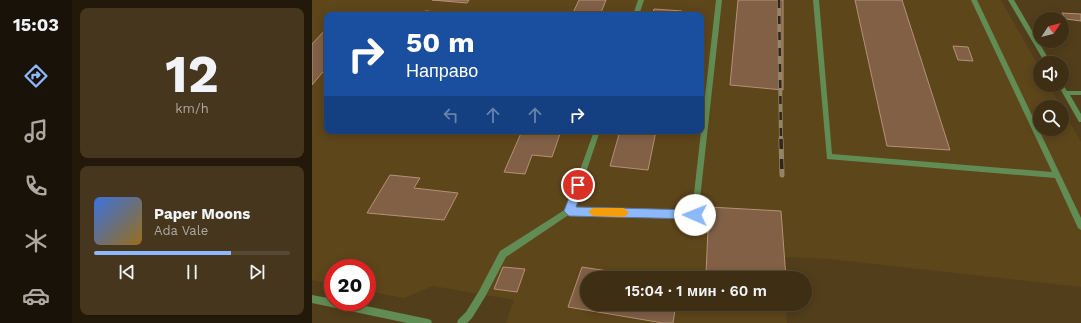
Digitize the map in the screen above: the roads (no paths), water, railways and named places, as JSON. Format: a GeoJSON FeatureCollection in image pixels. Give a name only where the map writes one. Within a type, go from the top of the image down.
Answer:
{"type":"FeatureCollection","features":[{"type":"Feature","properties":{"kind":"lane"},"geometry":{"type":"LineString","coordinates":[[637,12],[641,0]]}},
{"type":"Feature","properties":{"kind":"lane"},"geometry":{"type":"LineString","coordinates":[[461,323],[469,315],[482,294],[503,254],[569,211],[695,215],[719,0]]}},
{"type":"Feature","properties":{"kind":"lane"},"geometry":{"type":"LineString","coordinates":[[816,0],[829,157],[1057,175]]}},
{"type":"Feature","properties":{"kind":"lane"},"geometry":{"type":"LineString","coordinates":[[974,0],[1081,226]]}},
{"type":"Feature","properties":{"kind":"lane"},"geometry":{"type":"LineString","coordinates":[[1011,0],[1044,56]]}},
{"type":"Feature","properties":{"kind":"lane"},"geometry":{"type":"LineString","coordinates":[[1065,93],[1081,93]]}},
{"type":"Feature","properties":{"kind":"lane"},"geometry":{"type":"LineString","coordinates":[[1065,93],[1081,120]]}},
{"type":"Feature","properties":{"kind":"lane"},"geometry":{"type":"LineString","coordinates":[[569,211],[596,134]]}},
{"type":"Feature","properties":{"kind":"lane"},"geometry":{"type":"LineString","coordinates":[[312,300],[428,323]]}},
{"type":"Feature","properties":{"kind":"railway"},"geometry":{"type":"LineString","coordinates":[[779,0],[781,140]]}},
{"type":"Feature","properties":{"kind":"railway"},"geometry":{"type":"LineString","coordinates":[[781,139],[782,175]]}}]}
